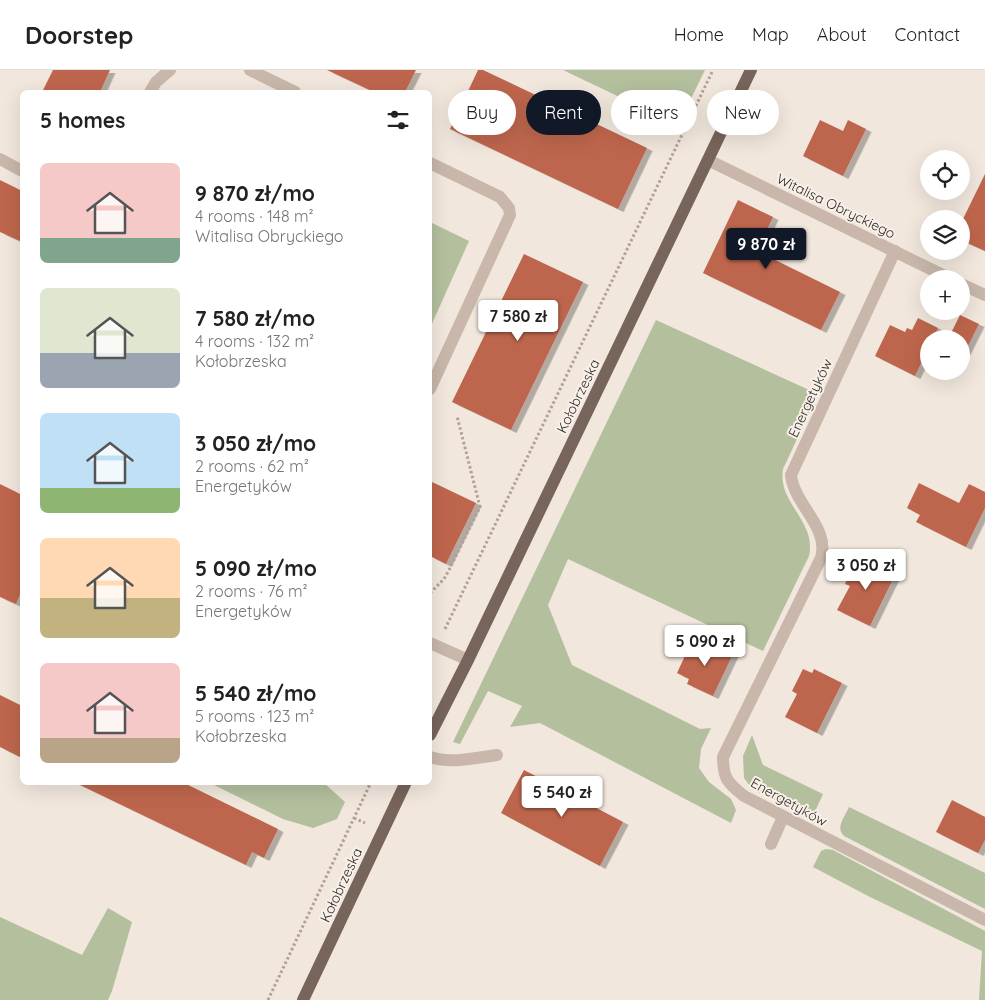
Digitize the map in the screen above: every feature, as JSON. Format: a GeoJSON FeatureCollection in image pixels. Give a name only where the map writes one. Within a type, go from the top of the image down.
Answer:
{"type":"FeatureCollection","features":[{"type":"Feature","properties":{"kind":"main road","name":"Kołobrzeska"},"geometry":{"type":"LineString","coordinates":[[432,731],[468,660],[751,70]]}},
{"type":"Feature","properties":{"kind":"main road","name":"Kołobrzeska"},"geometry":{"type":"LineString","coordinates":[[303,1000],[405,785]]}},
{"type":"Feature","properties":{"kind":"street"},"geometry":{"type":"LineString","coordinates":[[151,90],[156,82],[170,70]]}},
{"type":"Feature","properties":{"kind":"street"},"geometry":{"type":"LineString","coordinates":[[250,70],[291,90]]}},
{"type":"Feature","properties":{"kind":"street"},"geometry":{"type":"LineString","coordinates":[[0,159],[20,169]]}},
{"type":"Feature","properties":{"kind":"street","name":"Witalisa Obryckiego"},"geometry":{"type":"LineString","coordinates":[[708,160],[933,270]]}},
{"type":"Feature","properties":{"kind":"street"},"geometry":{"type":"LineString","coordinates":[[432,164],[500,197],[509,208],[510,215],[432,385]]}},
{"type":"Feature","properties":{"kind":"street","name":"Energetyków"},"geometry":{"type":"LineString","coordinates":[[895,251],[791,475],[792,485],[822,538],[824,549],[723,757],[723,772],[729,784],[744,796],[985,920]]}},
{"type":"Feature","properties":{"kind":"street"},"geometry":{"type":"LineString","coordinates":[[970,288],[985,296]]}},
{"type":"Feature","properties":{"kind":"street"},"geometry":{"type":"LineString","coordinates":[[433,645],[468,660]]}},
{"type":"Feature","properties":{"kind":"street"},"geometry":{"type":"LineString","coordinates":[[432,758],[439,760],[452,760],[497,755]]}},
{"type":"Feature","properties":{"kind":"street"},"geometry":{"type":"LineString","coordinates":[[771,844],[783,817]]}},
{"type":"Feature","properties":{"kind":"path"},"geometry":{"type":"LineString","coordinates":[[433,645],[713,70]]}},
{"type":"Feature","properties":{"kind":"path"},"geometry":{"type":"LineString","coordinates":[[432,591],[444,579],[480,507],[457,416]]}},
{"type":"Feature","properties":{"kind":"path"},"geometry":{"type":"LineString","coordinates":[[268,1000],[370,785]]}},
{"type":"Feature","properties":{"kind":"green space"},"geometry":{"type":"Polygon","coordinates":[[[563,70],[705,70],[695,90],[611,90],[611,93],[563,70]]]}},
{"type":"Feature","properties":{"kind":"green space"},"geometry":{"type":"Polygon","coordinates":[[[432,223],[469,241],[432,324],[432,223]]]}},
{"type":"Feature","properties":{"kind":"green space"},"geometry":{"type":"Polygon","coordinates":[[[656,320],[818,394],[783,469],[783,481],[786,492],[807,532],[810,544],[809,556],[763,651],[568,559],[548,605],[572,665],[700,729],[711,728],[701,749],[699,768],[709,782],[731,799],[736,810],[731,823],[540,723],[510,727],[522,706],[488,691],[460,744],[453,742],[656,320]]]}},
{"type":"Feature","properties":{"kind":"green space"},"geometry":{"type":"Polygon","coordinates":[[[752,735],[763,765],[823,794],[812,818],[752,789],[744,778],[743,756],[752,735]]]}},
{"type":"Feature","properties":{"kind":"green space"},"geometry":{"type":"Polygon","coordinates":[[[214,785],[326,785],[345,802],[337,819],[313,828],[283,819],[214,785]]]}},
{"type":"Feature","properties":{"kind":"green space"},"geometry":{"type":"Polygon","coordinates":[[[849,807],[985,873],[985,909],[844,836],[840,829],[849,807]]]}},
{"type":"Feature","properties":{"kind":"green space"},"geometry":{"type":"Polygon","coordinates":[[[826,849],[833,850],[985,931],[985,1000],[979,1000],[982,951],[813,867],[821,851],[826,849]]]}},
{"type":"Feature","properties":{"kind":"green space"},"geometry":{"type":"Polygon","coordinates":[[[108,908],[132,922],[108,1000],[0,1000],[0,917],[82,955],[108,908]]]}},
{"type":"Feature","properties":{"kind":"building"},"geometry":{"type":"Polygon","coordinates":[[[53,70],[110,70],[101,90],[43,90],[53,70]]]}},
{"type":"Feature","properties":{"kind":"building"},"geometry":{"type":"Polygon","coordinates":[[[327,70],[416,70],[406,90],[370,90],[327,70]]]}},
{"type":"Feature","properties":{"kind":"building"},"geometry":{"type":"Polygon","coordinates":[[[478,70],[483,70],[526,90],[526,135],[601,135],[601,126],[611,131],[611,135],[620,135],[647,148],[618,209],[463,135],[516,135],[516,90],[469,90],[478,70]]]}},
{"type":"Feature","properties":{"kind":"building"},"geometry":{"type":"Polygon","coordinates":[[[820,120],[843,131],[848,120],[866,129],[843,176],[803,156],[820,120]]]}},
{"type":"Feature","properties":{"kind":"building"},"geometry":{"type":"Polygon","coordinates":[[[985,174],[985,251],[970,244],[970,210],[967,210],[985,174]]]}},
{"type":"Feature","properties":{"kind":"building"},"geometry":{"type":"Polygon","coordinates":[[[0,180],[20,190],[20,241],[0,232],[0,180]]]}},
{"type":"Feature","properties":{"kind":"building"},"geometry":{"type":"Polygon","coordinates":[[[738,200],[773,217],[757,251],[840,292],[821,330],[703,273],[738,200]]]}},
{"type":"Feature","properties":{"kind":"building"},"geometry":{"type":"Polygon","coordinates":[[[524,254],[583,282],[511,430],[452,402],[524,254]]]}},
{"type":"Feature","properties":{"kind":"building"},"geometry":{"type":"Polygon","coordinates":[[[918,318],[938,328],[937,330],[920,330],[920,366],[915,376],[875,356],[890,325],[905,332],[907,328],[912,330],[918,318]]]}},
{"type":"Feature","properties":{"kind":"building"},"geometry":{"type":"Polygon","coordinates":[[[958,320],[970,320],[979,324],[970,342],[970,330],[952,330],[958,320]]]}},
{"type":"Feature","properties":{"kind":"building"},"geometry":{"type":"Polygon","coordinates":[[[432,482],[476,503],[446,564],[432,557],[432,482]]]}},
{"type":"Feature","properties":{"kind":"building"},"geometry":{"type":"Polygon","coordinates":[[[919,483],[959,503],[969,484],[985,492],[985,508],[966,547],[916,522],[920,515],[907,508],[919,483]]]}},
{"type":"Feature","properties":{"kind":"building"},"geometry":{"type":"Polygon","coordinates":[[[0,484],[20,494],[20,595],[16,604],[0,597],[0,484]]]}},
{"type":"Feature","properties":{"kind":"building"},"geometry":{"type":"Polygon","coordinates":[[[867,559],[887,568],[895,575],[870,626],[837,610],[850,586],[845,584],[856,561],[864,564],[867,559]]]}},
{"type":"Feature","properties":{"kind":"building"},"geometry":{"type":"Polygon","coordinates":[[[705,639],[733,654],[713,696],[687,684],[689,679],[677,673],[690,645],[700,649],[705,639]]]}},
{"type":"Feature","properties":{"kind":"building"},"geometry":{"type":"Polygon","coordinates":[[[803,669],[812,673],[814,669],[842,683],[817,733],[785,717],[797,694],[792,691],[803,669]]]}},
{"type":"Feature","properties":{"kind":"building"},"geometry":{"type":"Polygon","coordinates":[[[0,695],[20,705],[20,757],[0,747],[0,695]]]}},
{"type":"Feature","properties":{"kind":"building"},"geometry":{"type":"Polygon","coordinates":[[[524,770],[623,822],[600,866],[501,813],[524,770]]]}},
{"type":"Feature","properties":{"kind":"building"},"geometry":{"type":"Polygon","coordinates":[[[80,785],[188,785],[278,829],[264,858],[252,852],[246,865],[80,785]]]}},
{"type":"Feature","properties":{"kind":"building"},"geometry":{"type":"Polygon","coordinates":[[[952,800],[985,817],[985,840],[978,853],[936,832],[952,800]]]}}]}
